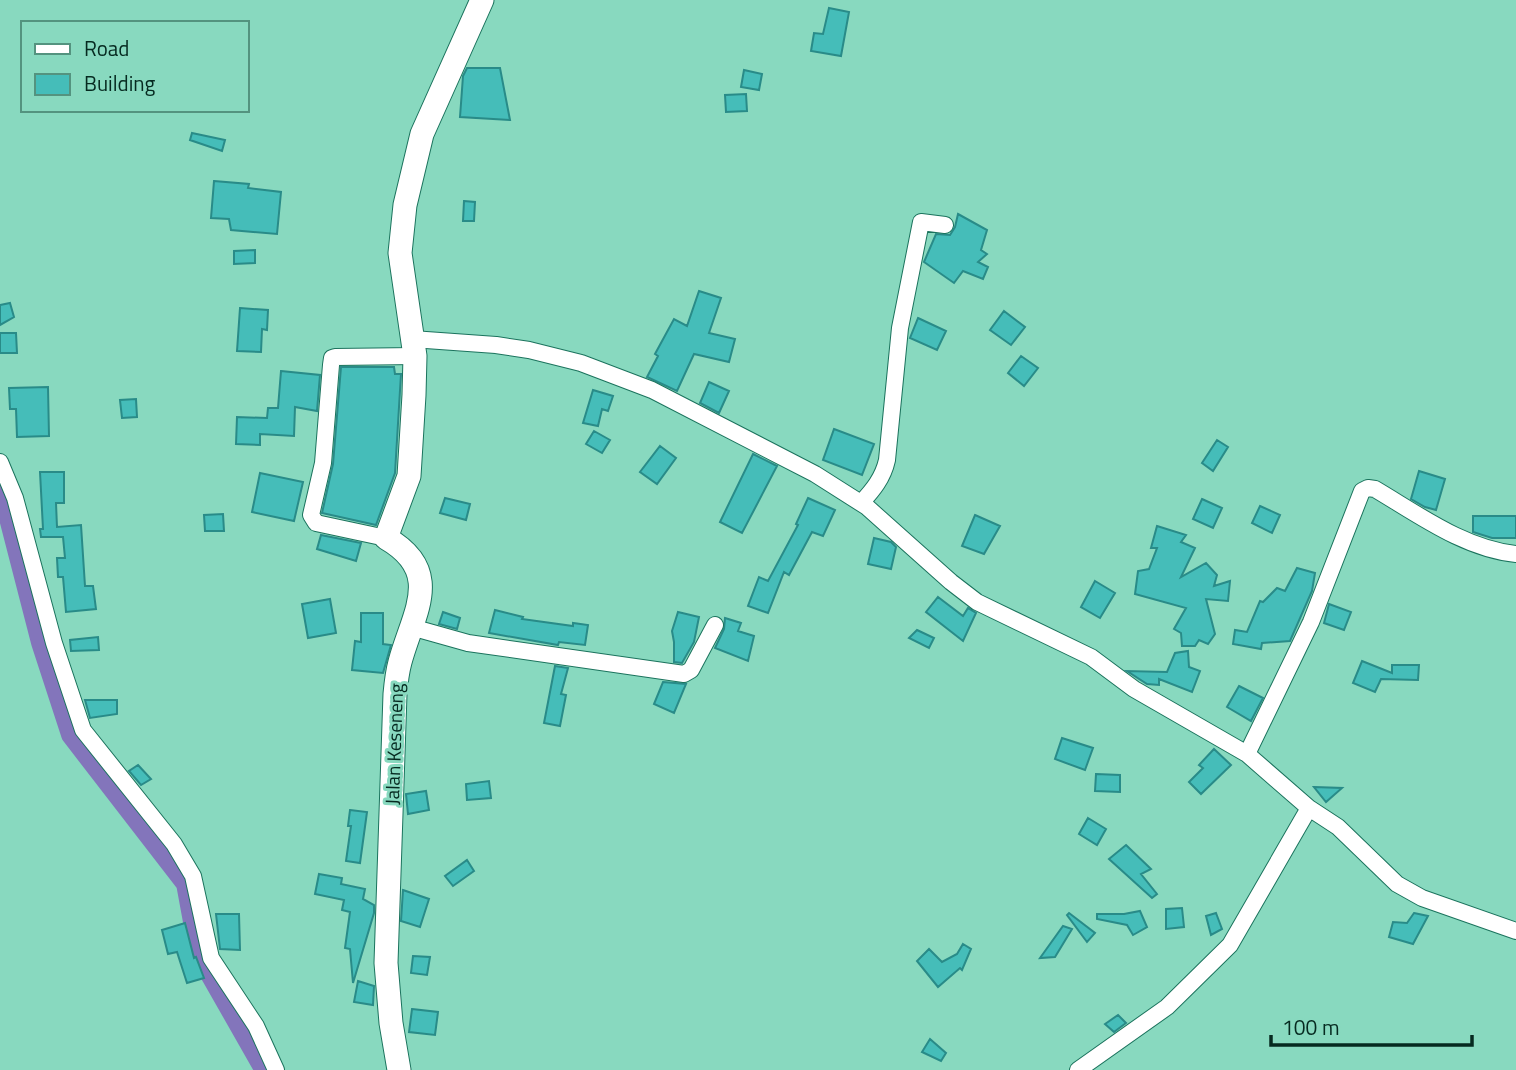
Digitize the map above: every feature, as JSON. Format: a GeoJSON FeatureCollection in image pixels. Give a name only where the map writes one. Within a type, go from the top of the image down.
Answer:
{"type":"FeatureCollection","features":[{"type":"Feature","properties":{"kind":"street"},"geometry":{"type":"LineString","coordinates":[[482,0],[422,134],[405,205],[400,261],[413,347],[409,476],[386,538],[316,523],[312,515],[323,463],[332,358],[413,347],[496,345],[581,363],[652,390],[815,474],[861,503],[891,527],[950,583],[978,602],[1091,657],[1135,689],[1247,754],[1309,808],[1338,827],[1397,884],[1422,898],[1516,930]]}},
{"type":"Feature","properties":{"kind":"street"},"geometry":{"type":"LineString","coordinates":[[861,503],[875,488],[884,473],[887,460],[900,328],[921,222],[945,225]]}},
{"type":"Feature","properties":{"kind":"street"},"geometry":{"type":"LineString","coordinates":[[0,462],[15,498],[54,643],[83,730],[174,844],[193,876],[211,958],[256,1026],[276,1070]]}},
{"type":"Feature","properties":{"kind":"street"},"geometry":{"type":"LineString","coordinates":[[1247,754],[1311,622],[1362,491],[1375,489],[1448,533],[1489,551],[1516,554]]}},
{"type":"Feature","properties":{"kind":"street","name":"Jalan Keseneng"},"geometry":{"type":"LineString","coordinates":[[386,538],[408,554],[419,572],[422,592],[396,677],[387,990],[398,1070]]}},
{"type":"Feature","properties":{"kind":"street"},"geometry":{"type":"LineString","coordinates":[[411,627],[468,643],[684,674],[691,670],[716,625]]}},
{"type":"Feature","properties":{"kind":"street"},"geometry":{"type":"LineString","coordinates":[[1078,1070],[1167,1007],[1230,945],[1309,808]]}},
{"type":"Feature","properties":{"kind":"building"},"geometry":{"type":"Polygon","coordinates":[[[829,8],[849,12],[841,56],[811,51],[814,33],[823,34],[829,8]]]}},
{"type":"Feature","properties":{"kind":"building"},"geometry":{"type":"Polygon","coordinates":[[[467,68],[500,68],[510,120],[460,117],[463,76],[467,68]]]}},
{"type":"Feature","properties":{"kind":"building"},"geometry":{"type":"Polygon","coordinates":[[[744,70],[762,74],[759,90],[741,87],[744,70]]]}},
{"type":"Feature","properties":{"kind":"building"},"geometry":{"type":"Polygon","coordinates":[[[746,94],[747,111],[726,112],[725,95],[746,94]]]}},
{"type":"Feature","properties":{"kind":"building"},"geometry":{"type":"Polygon","coordinates":[[[192,133],[225,140],[222,151],[190,140],[192,133]]]}},
{"type":"Feature","properties":{"kind":"building"},"geometry":{"type":"Polygon","coordinates":[[[214,181],[249,184],[248,188],[281,192],[277,234],[231,230],[229,219],[211,218],[214,181]]]}},
{"type":"Feature","properties":{"kind":"building"},"geometry":{"type":"Polygon","coordinates":[[[464,201],[475,202],[474,221],[463,221],[464,201]]]}},
{"type":"Feature","properties":{"kind":"building"},"geometry":{"type":"Polygon","coordinates":[[[958,214],[987,230],[981,250],[987,254],[978,262],[988,267],[983,279],[963,271],[954,283],[924,262],[936,234],[950,235],[958,214]]]}},
{"type":"Feature","properties":{"kind":"building"},"geometry":{"type":"Polygon","coordinates":[[[255,250],[255,263],[234,264],[234,251],[255,250]]]}},
{"type":"Feature","properties":{"kind":"building"},"geometry":{"type":"Polygon","coordinates":[[[699,291],[721,298],[709,333],[735,339],[729,362],[694,354],[677,391],[647,377],[658,356],[655,354],[674,319],[687,326],[699,291]]]}},
{"type":"Feature","properties":{"kind":"building"},"geometry":{"type":"Polygon","coordinates":[[[10,303],[14,317],[0,325],[0,305],[10,303]]]}},
{"type":"Feature","properties":{"kind":"building"},"geometry":{"type":"Polygon","coordinates":[[[240,308],[268,310],[267,330],[262,329],[261,352],[237,351],[240,308]]]}},
{"type":"Feature","properties":{"kind":"building"},"geometry":{"type":"Polygon","coordinates":[[[1004,311],[1025,327],[1011,345],[990,330],[1004,311]]]}},
{"type":"Feature","properties":{"kind":"building"},"geometry":{"type":"Polygon","coordinates":[[[918,318],[946,331],[937,350],[910,338],[918,318]]]}},
{"type":"Feature","properties":{"kind":"building"},"geometry":{"type":"Polygon","coordinates":[[[0,333],[16,333],[17,353],[0,353],[0,333]]]}},
{"type":"Feature","properties":{"kind":"building"},"geometry":{"type":"Polygon","coordinates":[[[1021,356],[1038,368],[1024,386],[1008,373],[1021,356]]]}},
{"type":"Feature","properties":{"kind":"building"},"geometry":{"type":"Polygon","coordinates":[[[341,367],[394,367],[395,374],[401,374],[395,473],[376,525],[322,513],[333,464],[341,367]]]}},
{"type":"Feature","properties":{"kind":"building"},"geometry":{"type":"Polygon","coordinates":[[[281,371],[320,375],[317,411],[295,407],[294,436],[260,434],[260,445],[236,444],[237,417],[267,418],[268,408],[278,408],[281,371]]]}},
{"type":"Feature","properties":{"kind":"building"},"geometry":{"type":"Polygon","coordinates":[[[709,382],[729,391],[719,413],[700,403],[709,382]]]}},
{"type":"Feature","properties":{"kind":"building"},"geometry":{"type":"Polygon","coordinates":[[[48,387],[49,436],[17,437],[16,409],[10,409],[9,388],[48,387]]]}},
{"type":"Feature","properties":{"kind":"building"},"geometry":{"type":"Polygon","coordinates":[[[593,390],[613,396],[608,411],[602,409],[598,426],[583,423],[593,390]]]}},
{"type":"Feature","properties":{"kind":"building"},"geometry":{"type":"Polygon","coordinates":[[[136,399],[137,417],[122,418],[120,400],[136,399]]]}},
{"type":"Feature","properties":{"kind":"building"},"geometry":{"type":"Polygon","coordinates":[[[834,429],[874,444],[862,475],[823,460],[834,429]]]}},
{"type":"Feature","properties":{"kind":"building"},"geometry":{"type":"Polygon","coordinates":[[[594,431],[610,440],[602,453],[586,444],[594,431]]]}},
{"type":"Feature","properties":{"kind":"building"},"geometry":{"type":"Polygon","coordinates":[[[1217,440],[1228,447],[1213,471],[1202,463],[1217,440]]]}},
{"type":"Feature","properties":{"kind":"building"},"geometry":{"type":"Polygon","coordinates":[[[660,446],[676,458],[657,484],[640,472],[660,446]]]}},
{"type":"Feature","properties":{"kind":"building"},"geometry":{"type":"Polygon","coordinates":[[[753,454],[777,466],[742,533],[720,522],[753,454]]]}},
{"type":"Feature","properties":{"kind":"building"},"geometry":{"type":"Polygon","coordinates":[[[1419,471],[1445,479],[1436,510],[1411,499],[1419,471]]]}},
{"type":"Feature","properties":{"kind":"building"},"geometry":{"type":"Polygon","coordinates":[[[40,472],[64,472],[64,503],[56,503],[57,527],[81,525],[85,586],[93,586],[96,609],[66,612],[63,577],[58,577],[57,558],[65,558],[63,537],[41,537],[40,529],[43,529],[40,472]]]}},
{"type":"Feature","properties":{"kind":"building"},"geometry":{"type":"Polygon","coordinates":[[[260,473],[303,482],[294,521],[252,512],[260,473]]]}},
{"type":"Feature","properties":{"kind":"building"},"geometry":{"type":"Polygon","coordinates":[[[445,498],[470,504],[466,520],[440,513],[445,498]]]}},
{"type":"Feature","properties":{"kind":"building"},"geometry":{"type":"Polygon","coordinates":[[[808,498],[835,510],[823,536],[812,532],[789,575],[784,572],[768,613],[748,606],[759,577],[768,581],[798,525],[796,524],[808,498]]]}},
{"type":"Feature","properties":{"kind":"building"},"geometry":{"type":"Polygon","coordinates":[[[1202,499],[1222,508],[1213,528],[1193,519],[1202,499]]]}},
{"type":"Feature","properties":{"kind":"building"},"geometry":{"type":"Polygon","coordinates":[[[1260,506],[1280,515],[1272,533],[1252,523],[1260,506]]]}},
{"type":"Feature","properties":{"kind":"building"},"geometry":{"type":"Polygon","coordinates":[[[223,514],[224,531],[205,531],[204,515],[223,514]]]}},
{"type":"Feature","properties":{"kind":"building"},"geometry":{"type":"Polygon","coordinates":[[[975,515],[1000,526],[984,554],[962,546],[975,515]]]}},
{"type":"Feature","properties":{"kind":"building"},"geometry":{"type":"Polygon","coordinates":[[[1473,516],[1516,516],[1516,538],[1492,538],[1473,532],[1473,516]]]}},
{"type":"Feature","properties":{"kind":"building"},"geometry":{"type":"Polygon","coordinates":[[[1157,526],[1186,535],[1181,542],[1195,548],[1181,577],[1206,563],[1217,575],[1214,586],[1230,581],[1228,601],[1206,599],[1215,634],[1208,644],[1199,640],[1195,646],[1182,646],[1181,633],[1174,629],[1186,608],[1135,594],[1138,571],[1149,569],[1157,548],[1151,548],[1157,526]]]}},
{"type":"Feature","properties":{"kind":"building"},"geometry":{"type":"Polygon","coordinates":[[[321,535],[361,543],[356,561],[317,549],[321,535]]]}},
{"type":"Feature","properties":{"kind":"building"},"geometry":{"type":"Polygon","coordinates":[[[874,538],[891,542],[896,547],[891,569],[868,564],[874,538]]]}},
{"type":"Feature","properties":{"kind":"building"},"geometry":{"type":"Polygon","coordinates":[[[1297,568],[1315,573],[1312,591],[1290,641],[1262,643],[1261,649],[1233,644],[1235,630],[1247,632],[1260,601],[1263,602],[1277,588],[1285,591],[1297,568]]]}},
{"type":"Feature","properties":{"kind":"building"},"geometry":{"type":"Polygon","coordinates":[[[1095,581],[1115,593],[1100,618],[1081,607],[1095,581]]]}},
{"type":"Feature","properties":{"kind":"building"},"geometry":{"type":"Polygon","coordinates":[[[938,597],[963,616],[968,608],[976,613],[963,641],[926,612],[938,597]]]}},
{"type":"Feature","properties":{"kind":"building"},"geometry":{"type":"Polygon","coordinates":[[[330,599],[336,633],[308,638],[302,604],[330,599]]]}},
{"type":"Feature","properties":{"kind":"building"},"geometry":{"type":"Polygon","coordinates":[[[1329,604],[1351,612],[1344,630],[1324,623],[1329,604]]]}},
{"type":"Feature","properties":{"kind":"building"},"geometry":{"type":"Polygon","coordinates":[[[495,610],[523,617],[522,619],[573,626],[573,623],[588,625],[585,645],[559,642],[558,645],[489,633],[495,610]]]}},
{"type":"Feature","properties":{"kind":"building"},"geometry":{"type":"Polygon","coordinates":[[[443,612],[460,618],[457,629],[439,624],[443,612]]]}},
{"type":"Feature","properties":{"kind":"building"},"geometry":{"type":"Polygon","coordinates":[[[678,612],[699,617],[694,642],[682,663],[674,662],[672,631],[678,612]]]}},
{"type":"Feature","properties":{"kind":"building"},"geometry":{"type":"Polygon","coordinates":[[[361,613],[383,613],[383,644],[391,645],[383,673],[352,670],[355,641],[361,642],[361,613]]]}},
{"type":"Feature","properties":{"kind":"building"},"geometry":{"type":"Polygon","coordinates":[[[725,618],[741,623],[738,631],[754,636],[748,661],[715,648],[724,629],[725,618]]]}},
{"type":"Feature","properties":{"kind":"building"},"geometry":{"type":"Polygon","coordinates":[[[917,630],[934,638],[929,648],[909,638],[917,630]]]}},
{"type":"Feature","properties":{"kind":"building"},"geometry":{"type":"Polygon","coordinates":[[[98,637],[99,650],[71,651],[70,640],[98,637]]]}},
{"type":"Feature","properties":{"kind":"building"},"geometry":{"type":"Polygon","coordinates":[[[1188,651],[1189,667],[1200,671],[1192,692],[1159,679],[1159,685],[1147,684],[1127,671],[1167,672],[1175,653],[1188,651]]]}},
{"type":"Feature","properties":{"kind":"building"},"geometry":{"type":"Polygon","coordinates":[[[1362,661],[1392,673],[1392,665],[1419,665],[1418,680],[1381,679],[1375,692],[1353,683],[1362,661]]]}},
{"type":"Feature","properties":{"kind":"building"},"geometry":{"type":"Polygon","coordinates":[[[555,666],[568,668],[561,694],[566,695],[560,726],[544,723],[555,666]]]}},
{"type":"Feature","properties":{"kind":"building"},"geometry":{"type":"Polygon","coordinates":[[[663,682],[686,684],[674,713],[654,704],[663,682]]]}},
{"type":"Feature","properties":{"kind":"building"},"geometry":{"type":"Polygon","coordinates":[[[1239,686],[1263,698],[1251,721],[1227,707],[1239,686]]]}},
{"type":"Feature","properties":{"kind":"building"},"geometry":{"type":"Polygon","coordinates":[[[85,700],[117,700],[117,714],[90,718],[85,700]]]}},
{"type":"Feature","properties":{"kind":"building"},"geometry":{"type":"Polygon","coordinates":[[[1062,738],[1093,748],[1085,770],[1055,759],[1062,738]]]}},
{"type":"Feature","properties":{"kind":"building"},"geometry":{"type":"Polygon","coordinates":[[[1214,749],[1231,765],[1201,794],[1189,782],[1203,768],[1199,765],[1214,749]]]}},
{"type":"Feature","properties":{"kind":"building"},"geometry":{"type":"Polygon","coordinates":[[[138,765],[151,779],[141,785],[129,771],[138,765]]]}},
{"type":"Feature","properties":{"kind":"building"},"geometry":{"type":"Polygon","coordinates":[[[1096,774],[1120,775],[1120,792],[1095,791],[1096,774]]]}},
{"type":"Feature","properties":{"kind":"building"},"geometry":{"type":"Polygon","coordinates":[[[489,781],[491,798],[467,800],[466,784],[489,781]]]}},
{"type":"Feature","properties":{"kind":"building"},"geometry":{"type":"Polygon","coordinates":[[[1314,787],[1342,788],[1326,802],[1314,787]]]}},
{"type":"Feature","properties":{"kind":"building"},"geometry":{"type":"Polygon","coordinates":[[[426,791],[429,810],[408,814],[406,794],[426,791]]]}},
{"type":"Feature","properties":{"kind":"building"},"geometry":{"type":"Polygon","coordinates":[[[350,810],[367,812],[360,863],[346,861],[351,826],[348,826],[350,810]]]}},
{"type":"Feature","properties":{"kind":"building"},"geometry":{"type":"Polygon","coordinates":[[[1088,818],[1106,829],[1097,845],[1079,834],[1088,818]]]}},
{"type":"Feature","properties":{"kind":"building"},"geometry":{"type":"Polygon","coordinates":[[[1126,845],[1151,869],[1141,874],[1157,894],[1152,898],[1109,859],[1126,845]]]}},
{"type":"Feature","properties":{"kind":"building"},"geometry":{"type":"Polygon","coordinates":[[[467,860],[474,871],[453,886],[445,876],[467,860]]]}},
{"type":"Feature","properties":{"kind":"building"},"geometry":{"type":"Polygon","coordinates":[[[319,874],[342,878],[341,884],[365,889],[363,899],[374,905],[353,983],[350,949],[345,948],[350,912],[342,910],[344,900],[315,894],[319,874]]]}},
{"type":"Feature","properties":{"kind":"building"},"geometry":{"type":"Polygon","coordinates":[[[403,890],[429,899],[420,927],[401,921],[403,890]]]}},
{"type":"Feature","properties":{"kind":"building"},"geometry":{"type":"Polygon","coordinates":[[[1182,908],[1184,927],[1166,929],[1166,909],[1182,908]]]}},
{"type":"Feature","properties":{"kind":"building"},"geometry":{"type":"Polygon","coordinates":[[[1140,911],[1147,927],[1133,935],[1127,925],[1097,919],[1097,914],[1140,911]]]}},
{"type":"Feature","properties":{"kind":"building"},"geometry":{"type":"Polygon","coordinates":[[[1069,913],[1095,933],[1087,942],[1067,915],[1069,913]]]}},
{"type":"Feature","properties":{"kind":"building"},"geometry":{"type":"Polygon","coordinates":[[[1216,913],[1222,929],[1211,935],[1206,916],[1216,913]]]}},
{"type":"Feature","properties":{"kind":"building"},"geometry":{"type":"Polygon","coordinates":[[[1414,913],[1428,916],[1413,944],[1389,937],[1393,922],[1407,923],[1414,913]]]}},
{"type":"Feature","properties":{"kind":"building"},"geometry":{"type":"Polygon","coordinates":[[[216,914],[239,914],[240,950],[220,949],[216,914]]]}},
{"type":"Feature","properties":{"kind":"building"},"geometry":{"type":"Polygon","coordinates":[[[185,923],[194,958],[196,957],[204,978],[187,983],[177,952],[168,954],[162,930],[185,923]]]}},
{"type":"Feature","properties":{"kind":"building"},"geometry":{"type":"Polygon","coordinates":[[[1063,926],[1072,929],[1055,957],[1040,958],[1063,926]]]}},
{"type":"Feature","properties":{"kind":"building"},"geometry":{"type":"Polygon","coordinates":[[[963,944],[971,949],[962,970],[960,968],[938,987],[917,961],[929,949],[942,962],[957,954],[963,944]]]}},
{"type":"Feature","properties":{"kind":"building"},"geometry":{"type":"Polygon","coordinates":[[[413,956],[430,957],[427,975],[411,973],[413,956]]]}},
{"type":"Feature","properties":{"kind":"building"},"geometry":{"type":"Polygon","coordinates":[[[358,981],[374,986],[373,1005],[354,1002],[358,981]]]}},
{"type":"Feature","properties":{"kind":"building"},"geometry":{"type":"Polygon","coordinates":[[[412,1009],[438,1012],[435,1035],[409,1032],[412,1009]]]}},
{"type":"Feature","properties":{"kind":"building"},"geometry":{"type":"Polygon","coordinates":[[[1118,1015],[1126,1023],[1114,1032],[1105,1024],[1118,1015]]]}},
{"type":"Feature","properties":{"kind":"building"},"geometry":{"type":"Polygon","coordinates":[[[930,1039],[946,1053],[941,1061],[922,1052],[930,1039]]]}},
{"type":"Feature","properties":{"kind":"waterway"},"geometry":{"type":"LineString","coordinates":[[0,487],[10,514],[43,642],[73,734],[188,883],[201,954],[267,1070]]}}]}
